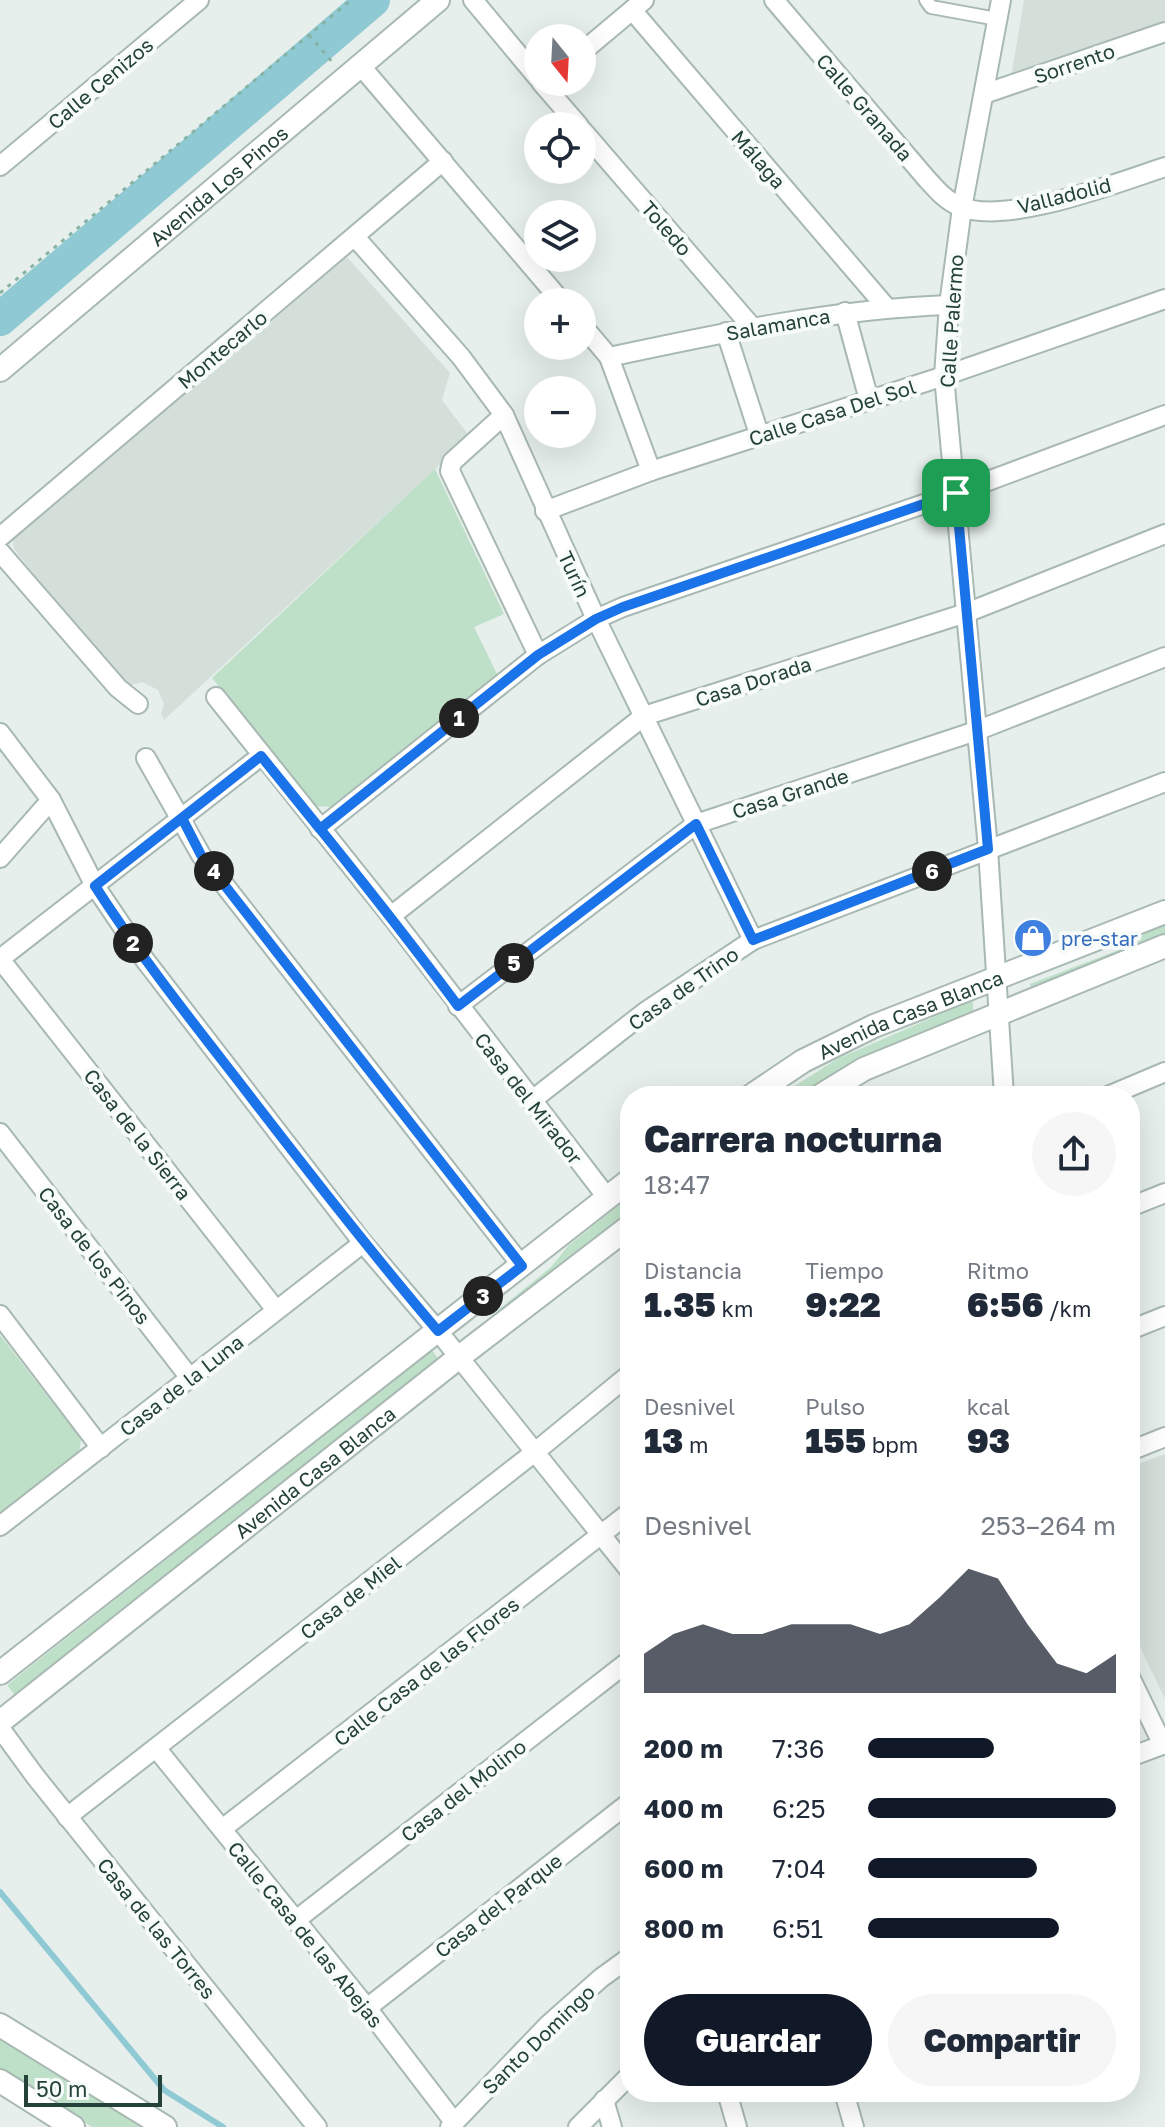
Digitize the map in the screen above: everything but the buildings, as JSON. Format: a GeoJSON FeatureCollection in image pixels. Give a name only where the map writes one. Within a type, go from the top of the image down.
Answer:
{"type":"FeatureCollection","features":[{"type":"Feature","properties":{"kind":"street","name":"Calle Cenizos"},"geometry":{"type":"LineString","coordinates":[[0,166],[199,0]]}},
{"type":"Feature","properties":{"kind":"street","name":"Avenida Los Pinos"},"geometry":{"type":"LineString","coordinates":[[0,370],[438,0]]}},
{"type":"Feature","properties":{"kind":"street","name":"Toledo"},"geometry":{"type":"LineString","coordinates":[[473,0],[524,61]]}},
{"type":"Feature","properties":{"kind":"street","name":"Calle Granada"},"geometry":{"type":"LineString","coordinates":[[774,0],[926,178],[948,200],[962,208]]}},
{"type":"Feature","properties":{"kind":"street"},"geometry":{"type":"LineString","coordinates":[[926,0],[931,7],[999,9]]}},
{"type":"Feature","properties":{"kind":"street"},"geometry":{"type":"LineString","coordinates":[[596,40],[638,5]]}},
{"type":"Feature","properties":{"kind":"street","name":"Málaga"},"geometry":{"type":"LineString","coordinates":[[638,5],[886,307]]}},
{"type":"Feature","properties":{"kind":"street","name":"Calle Palermo"},"geometry":{"type":"LineString","coordinates":[[999,9],[962,208],[949,305],[944,376],[988,849],[1003,1086]]}},
{"type":"Feature","properties":{"kind":"street","name":"Sorrento"},"geometry":{"type":"LineString","coordinates":[[984,94],[1165,32]]}},
{"type":"Feature","properties":{"kind":"street"},"geometry":{"type":"LineString","coordinates":[[353,71],[443,161],[550,288]]}},
{"type":"Feature","properties":{"kind":"street","name":"Toledo"},"geometry":{"type":"LineString","coordinates":[[554,96],[567,112]]}},
{"type":"Feature","properties":{"kind":"street","name":"Toledo"},"geometry":{"type":"LineString","coordinates":[[596,147],[752,327]]}},
{"type":"Feature","properties":{"kind":"street","name":"Montecarlo"},"geometry":{"type":"LineString","coordinates":[[0,537],[443,161]]}},
{"type":"Feature","properties":{"kind":"street","name":"Valladolid"},"geometry":{"type":"LineString","coordinates":[[962,208],[1000,210],[1033,207],[1165,167]]}},
{"type":"Feature","properties":{"kind":"street","name":"Turín"},"geometry":{"type":"LineString","coordinates":[[355,237],[461,357],[504,415],[596,619],[753,940]]}},
{"type":"Feature","properties":{"kind":"street","name":"Calle Casa Del Sol"},"geometry":{"type":"LineString","coordinates":[[545,511],[759,434],[944,376],[1165,299]]}},
{"type":"Feature","properties":{"kind":"street","name":"Salamanca"},"geometry":{"type":"LineString","coordinates":[[609,357],[752,327],[845,312],[949,305]]}},
{"type":"Feature","properties":{"kind":"street"},"geometry":{"type":"LineString","coordinates":[[845,312],[869,400]]}},
{"type":"Feature","properties":{"kind":"street"},"geometry":{"type":"LineString","coordinates":[[726,332],[759,434]]}},
{"type":"Feature","properties":{"kind":"street"},"geometry":{"type":"LineString","coordinates":[[596,342],[609,357],[651,471]]}},
{"type":"Feature","properties":{"kind":"street"},"geometry":{"type":"LineString","coordinates":[[504,415],[452,462],[450,471],[538,655]]}},
{"type":"Feature","properties":{"kind":"street"},"geometry":{"type":"LineString","coordinates":[[320,829],[538,655],[596,619],[623,607],[956,493],[1165,415]]}},
{"type":"Feature","properties":{"kind":"street","name":"Casa Dorada"},"geometry":{"type":"LineString","coordinates":[[391,916],[644,716],[966,613],[1165,534]]}},
{"type":"Feature","properties":{"kind":"street"},"geometry":{"type":"LineString","coordinates":[[0,552],[118,688],[138,704]]}},
{"type":"Feature","properties":{"kind":"street","name":"Casa Grande"},"geometry":{"type":"LineString","coordinates":[[458,1006],[696,824],[976,731],[1165,657]]}},
{"type":"Feature","properties":{"kind":"street","name":"Casa del Mirador"},"geometry":{"type":"LineString","coordinates":[[216,697],[391,916],[606,1196]]}},
{"type":"Feature","properties":{"kind":"street"},"geometry":{"type":"LineString","coordinates":[[0,733],[51,800],[95,886],[145,960],[363,1243],[438,1331],[620,1559]]}},
{"type":"Feature","properties":{"kind":"street"},"geometry":{"type":"LineString","coordinates":[[0,959],[261,756]]}},
{"type":"Feature","properties":{"kind":"street"},"geometry":{"type":"LineString","coordinates":[[146,758],[201,855],[522,1266]]}},
{"type":"Feature","properties":{"kind":"street","name":"Casa de Trino"},"geometry":{"type":"LineString","coordinates":[[531,1101],[645,1012],[753,940],[1165,782]]}},
{"type":"Feature","properties":{"kind":"street"},"geometry":{"type":"LineString","coordinates":[[0,858],[51,800]]}},
{"type":"Feature","properties":{"kind":"street","name":"Avenida Casa Blanca"},"geometry":{"type":"LineString","coordinates":[[766,1086],[803,1061],[847,1038],[1165,912]]}},
{"type":"Feature","properties":{"kind":"street","name":"Avenida Casa Blanca"},"geometry":{"type":"LineString","coordinates":[[836,1086],[864,1069],[1165,946]]}},
{"type":"Feature","properties":{"kind":"street","name":"Casa de la Sierra"},"geometry":{"type":"LineString","coordinates":[[0,959],[276,1310]]}},
{"type":"Feature","properties":{"kind":"street"},"geometry":{"type":"LineString","coordinates":[[1132,1086],[1165,1072]]}},
{"type":"Feature","properties":{"kind":"street","name":"Casa de los Pinos"},"geometry":{"type":"LineString","coordinates":[[0,1133],[190,1378]]}},
{"type":"Feature","properties":{"kind":"street","name":"Avenida Casa Blanca"},"geometry":{"type":"LineString","coordinates":[[0,1673],[620,1187]]}},
{"type":"Feature","properties":{"kind":"street"},"geometry":{"type":"LineString","coordinates":[[1140,1203],[1165,1193]]}},
{"type":"Feature","properties":{"kind":"street","name":"Avenida Casa Blanca"},"geometry":{"type":"LineString","coordinates":[[0,1722],[458,1358],[620,1234]]}},
{"type":"Feature","properties":{"kind":"street","name":"Casa de la Luna"},"geometry":{"type":"LineString","coordinates":[[0,1526],[363,1243]]}},
{"type":"Feature","properties":{"kind":"street"},"geometry":{"type":"LineString","coordinates":[[0,1315],[101,1448]]}},
{"type":"Feature","properties":{"kind":"street"},"geometry":{"type":"LineString","coordinates":[[1140,1326],[1165,1316]]}},
{"type":"Feature","properties":{"kind":"street","name":"Casa de Miel"},"geometry":{"type":"LineString","coordinates":[[67,1817],[620,1382]]}},
{"type":"Feature","properties":{"kind":"street"},"geometry":{"type":"LineString","coordinates":[[1140,1447],[1165,1437]]}},
{"type":"Feature","properties":{"kind":"street","name":"Calle Casa de las Flores"},"geometry":{"type":"LineString","coordinates":[[222,1829],[620,1520]]}},
{"type":"Feature","properties":{"kind":"street","name":"Casa del Molino"},"geometry":{"type":"LineString","coordinates":[[296,1920],[620,1668]]}},
{"type":"Feature","properties":{"kind":"street"},"geometry":{"type":"LineString","coordinates":[[1140,1697],[1164,1745],[1140,1753]]}},
{"type":"Feature","properties":{"kind":"street","name":"Casa de las Torres"},"geometry":{"type":"LineString","coordinates":[[0,1728],[67,1817],[317,2127]]}},
{"type":"Feature","properties":{"kind":"street","name":"Calle Casa de las Abejas"},"geometry":{"type":"LineString","coordinates":[[156,1748],[367,2008],[452,2125]]}},
{"type":"Feature","properties":{"kind":"street","name":"Casa del Parque"},"geometry":{"type":"LineString","coordinates":[[367,2008],[620,1810]]}},
{"type":"Feature","properties":{"kind":"street","name":"Santo Domingo"},"geometry":{"type":"LineString","coordinates":[[452,2125],[548,2025],[620,1964]]}},
{"type":"Feature","properties":{"kind":"street"},"geometry":{"type":"LineString","coordinates":[[0,2025],[165,2127]]}},
{"type":"Feature","properties":{"kind":"street"},"geometry":{"type":"LineString","coordinates":[[0,2081],[73,2127]]}},
{"type":"Feature","properties":{"kind":"street"},"geometry":{"type":"LineString","coordinates":[[578,2127],[620,2085]]}},
{"type":"Feature","properties":{"kind":"street"},"geometry":{"type":"LineString","coordinates":[[604,2100],[612,2127]]}},
{"type":"Feature","properties":{"kind":"street"},"geometry":{"type":"LineString","coordinates":[[730,2102],[737,2127]]}},
{"type":"Feature","properties":{"kind":"street"},"geometry":{"type":"LineString","coordinates":[[847,2102],[854,2127]]}},
{"type":"Feature","properties":{"kind":"path"},"geometry":{"type":"LineString","coordinates":[[0,293],[351,0]]}},
{"type":"Feature","properties":{"kind":"path"},"geometry":{"type":"LineString","coordinates":[[309,35],[353,71]]}},
{"type":"Feature","properties":{"kind":"shaded area"},"geometry":{"type":"Polygon","coordinates":[[[1024,0],[1165,0],[1165,26],[1011,77],[1024,0]]]}},
{"type":"Feature","properties":{"kind":"shaded area"},"geometry":{"type":"Polygon","coordinates":[[[347,257],[450,373],[442,400],[470,437],[164,720],[161,714],[164,704],[158,690],[142,682],[123,687],[14,549],[13,540],[347,257]]]}},
{"type":"Feature","properties":{"kind":"shaded area"},"geometry":{"type":"Polygon","coordinates":[[[1165,1454],[1165,1699],[1140,1647],[1140,1463],[1165,1454]]]}},
{"type":"Feature","properties":{"kind":"green space"},"geometry":{"type":"Polygon","coordinates":[[[435,469],[504,614],[474,627],[498,676],[334,807],[315,806],[212,678],[435,469]]]}},
{"type":"Feature","properties":{"kind":"green space"},"geometry":{"type":"Polygon","coordinates":[[[1165,922],[1165,940],[1033,992],[1030,984],[1116,951],[1165,922]]]}},
{"type":"Feature","properties":{"kind":"green space"},"geometry":{"type":"Polygon","coordinates":[[[973,1000],[973,1017],[831,1086],[795,1086],[837,1059],[973,1000]]]}},
{"type":"Feature","properties":{"kind":"green space"},"geometry":{"type":"Polygon","coordinates":[[[620,1204],[620,1228],[503,1316],[498,1310],[551,1267],[568,1246],[620,1204]]]}},
{"type":"Feature","properties":{"kind":"green space"},"geometry":{"type":"Polygon","coordinates":[[[0,1335],[81,1439],[79,1455],[0,1516],[0,1335]]]}},
{"type":"Feature","properties":{"kind":"green space"},"geometry":{"type":"Polygon","coordinates":[[[432,1350],[439,1360],[364,1418],[314,1465],[16,1697],[7,1685],[432,1350]]]}},
{"type":"Feature","properties":{"kind":"green space"},"geometry":{"type":"Polygon","coordinates":[[[0,2036],[141,2127],[92,2127],[0,2068],[0,2036]]]}},
{"type":"Feature","properties":{"kind":"waterway"},"geometry":{"type":"LineString","coordinates":[[0,319],[373,0]]}},
{"type":"Feature","properties":{"kind":"waterway"},"geometry":{"type":"LineString","coordinates":[[0,1892],[164,2090],[223,2127]]}},
{"type":"Feature","properties":{"kind":"place","name":"pre-star"},"geometry":{"type":"Point","coordinates":[1033,938]}},
{"type":"Feature","properties":{"kind":"route"},"geometry":{"type":"LineString","coordinates":[[956,493],[623,607],[596,619],[538,655],[320,829],[261,756],[95,886],[145,960],[363,1243],[438,1331],[522,1266],[201,855],[182,818],[261,756],[320,829],[391,916],[458,1006],[696,824],[753,940],[988,849],[956,493]]}}]}
